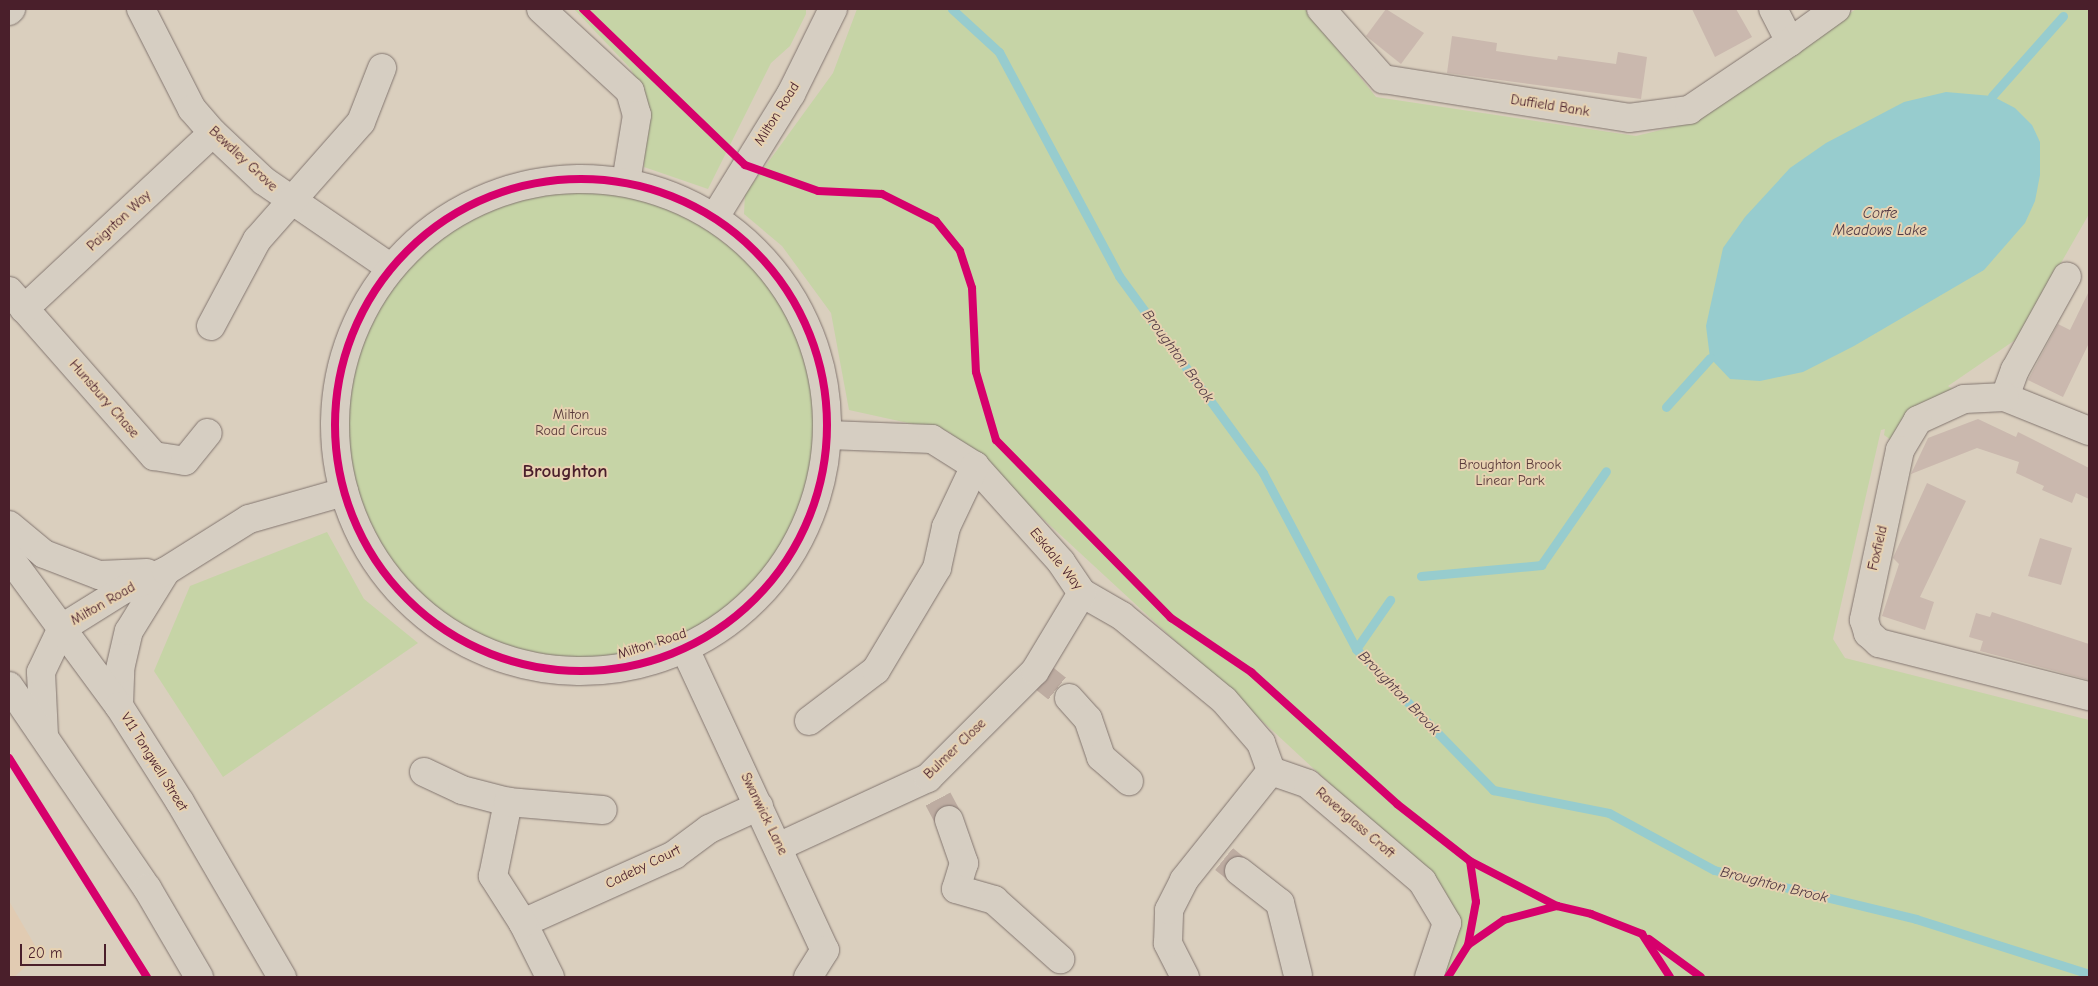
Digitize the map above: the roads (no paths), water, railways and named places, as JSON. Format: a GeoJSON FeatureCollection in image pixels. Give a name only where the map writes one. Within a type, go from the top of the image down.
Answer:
{"type":"FeatureCollection","features":[{"type":"Feature","properties":{"kind":"main road","name":"Bewdley Grove"},"geometry":{"type":"LineString","coordinates":[[143,9],[192,109],[213,133],[264,181],[391,268]]}},
{"type":"Feature","properties":{"kind":"main road"},"geometry":{"type":"LineString","coordinates":[[541,9],[630,91],[637,115],[626,182]]}},
{"type":"Feature","properties":{"kind":"main road","name":"Milton Road"},"geometry":{"type":"LineString","coordinates":[[715,217],[791,94],[833,9]]}},
{"type":"Feature","properties":{"kind":"main road","name":"Duffield Bank"},"geometry":{"type":"LineString","coordinates":[[1321,9],[1383,79],[1630,118],[1689,110],[1836,9]]}},
{"type":"Feature","properties":{"kind":"main road"},"geometry":{"type":"LineString","coordinates":[[1773,9],[1790,42]]}},
{"type":"Feature","properties":{"kind":"main road"},"geometry":{"type":"LineString","coordinates":[[211,326],[244,262],[290,200],[360,122],[382,68]]}},
{"type":"Feature","properties":{"kind":"main road","name":"Paignton Way"},"geometry":{"type":"LineString","coordinates":[[17,300],[213,133]]}},
{"type":"Feature","properties":{"kind":"main road","name":"Milton Road"},"geometry":{"type":"LineString","coordinates":[[566,179],[626,182],[672,196],[715,217],[758,253],[791,294],[820,358],[829,435],[812,514],[783,569],[753,604],[716,632],[685,649],[616,670],[543,669],[491,655],[439,626],[396,588],[369,551],[344,492],[334,434],[339,378],[358,320],[391,268],[415,243],[450,217],[506,190],[566,179]]}},
{"type":"Feature","properties":{"kind":"main road"},"geometry":{"type":"LineString","coordinates":[[2005,398],[2015,370],[2067,276]]}},
{"type":"Feature","properties":{"kind":"main road","name":"Hunsbury Chase"},"geometry":{"type":"LineString","coordinates":[[17,300],[154,456],[184,460],[208,433]]}},
{"type":"Feature","properties":{"kind":"main road","name":"Foxfield"},"geometry":{"type":"LineString","coordinates":[[2089,431],[2005,398],[1964,399],[1918,420],[1900,450],[1872,570],[1866,626],[1879,643],[2089,696]]}},
{"type":"Feature","properties":{"kind":"main road","name":"Eskdale Way"},"geometry":{"type":"LineString","coordinates":[[829,435],[932,439],[975,466],[1061,562],[1082,592],[1122,616],[1224,700],[1261,743],[1271,771]]}},
{"type":"Feature","properties":{"kind":"main road"},"geometry":{"type":"LineString","coordinates":[[809,721],[876,670],[937,568],[946,528],[975,466]]}},
{"type":"Feature","properties":{"kind":"main road","name":"Milton Road"},"geometry":{"type":"LineString","coordinates":[[44,736],[41,672],[62,628],[123,590],[166,572],[248,519],[344,492]]}},
{"type":"Feature","properties":{"kind":"main road"},"geometry":{"type":"LineString","coordinates":[[9,526],[44,554],[99,575],[166,572]]}},
{"type":"Feature","properties":{"kind":"main road","name":"V11 Tongwell Street"},"geometry":{"type":"LineString","coordinates":[[9,557],[119,706],[180,802],[282,977]]}},
{"type":"Feature","properties":{"kind":"main road","name":"Milton Road"},"geometry":{"type":"LineString","coordinates":[[119,706],[120,668],[129,631],[166,572]]}},
{"type":"Feature","properties":{"kind":"main road","name":"Bulmer Close"},"geometry":{"type":"LineString","coordinates":[[780,846],[938,799],[1035,671],[1082,592]]}},
{"type":"Feature","properties":{"kind":"main road","name":"Swanwick Lane"},"geometry":{"type":"LineString","coordinates":[[685,649],[780,846],[826,950],[808,977]]}},
{"type":"Feature","properties":{"kind":"main road"},"geometry":{"type":"LineString","coordinates":[[9,686],[146,888],[199,977]]}},
{"type":"Feature","properties":{"kind":"main road"},"geometry":{"type":"LineString","coordinates":[[1069,698],[1088,719],[1101,757],[1129,781]]}},
{"type":"Feature","properties":{"kind":"main road"},"geometry":{"type":"LineString","coordinates":[[1185,977],[1168,944],[1169,910],[1184,880],[1224,859],[1271,771]]}},
{"type":"Feature","properties":{"kind":"main road","name":"Ravenglass Croft"},"geometry":{"type":"LineString","coordinates":[[1271,771],[1308,784],[1422,881],[1447,923],[1429,977]]}},
{"type":"Feature","properties":{"kind":"main road"},"geometry":{"type":"LineString","coordinates":[[424,772],[462,790],[508,802],[603,810]]}},
{"type":"Feature","properties":{"kind":"main road"},"geometry":{"type":"LineString","coordinates":[[938,799],[964,863],[956,890],[994,900],[1060,959]]}},
{"type":"Feature","properties":{"kind":"main road"},"geometry":{"type":"LineString","coordinates":[[508,802],[493,876],[523,923],[550,977]]}},
{"type":"Feature","properties":{"kind":"main road","name":"Cadeby Court"},"geometry":{"type":"LineString","coordinates":[[523,923],[674,855],[709,829],[760,806]]}},
{"type":"Feature","properties":{"kind":"main road"},"geometry":{"type":"LineString","coordinates":[[1224,859],[1280,903],[1298,974]]}},
{"type":"Feature","properties":{"kind":"water","name":"Corfe Meadows Lake"},"geometry":{"type":"Polygon","coordinates":[[[1946,92],[1992,96],[2015,108],[2032,125],[2040,142],[2040,175],[2035,201],[2025,223],[1984,270],[1854,346],[1803,372],[1760,381],[1730,379],[1710,358],[1706,326],[1723,248],[1745,217],[1790,168],[1826,143],[1904,102],[1946,92]]]}},
{"type":"Feature","properties":{"kind":"waterway","name":"Broughton Brook"},"geometry":{"type":"LineString","coordinates":[[952,9],[999,52],[1119,276],[1263,473],[1356,649],[1493,790],[1609,813],[1714,870],[1916,919],[2089,974]]}},
{"type":"Feature","properties":{"kind":"waterway"},"geometry":{"type":"LineString","coordinates":[[1992,96],[2063,16]]}},
{"type":"Feature","properties":{"kind":"waterway"},"geometry":{"type":"LineString","coordinates":[[1666,407],[1710,358]]}},
{"type":"Feature","properties":{"kind":"waterway"},"geometry":{"type":"LineString","coordinates":[[1421,576],[1541,565],[1606,471]]}},
{"type":"Feature","properties":{"kind":"waterway"},"geometry":{"type":"LineString","coordinates":[[1356,649],[1390,600]]}},
{"type":"Feature","properties":{"kind":"tunnel"},"geometry":{"type":"LineString","coordinates":[[1035,671],[1069,698]]}},
{"type":"Feature","properties":{"kind":"tunnel"},"geometry":{"type":"LineString","coordinates":[[938,799],[949,820]]}},
{"type":"Feature","properties":{"kind":"tunnel"},"geometry":{"type":"LineString","coordinates":[[1224,859],[1239,871]]}},
{"type":"Feature","properties":{"kind":"district","name":"Broughton"},"geometry":{"type":"Point","coordinates":[565,472]}},
{"type":"Feature","properties":{"kind":"park label","name":"Milton Road Circus"},"geometry":{"type":"Point","coordinates":[571,424]}},
{"type":"Feature","properties":{"kind":"park label","name":"Broughton Brook Linear Park"},"geometry":{"type":"Point","coordinates":[1510,474]}}]}
